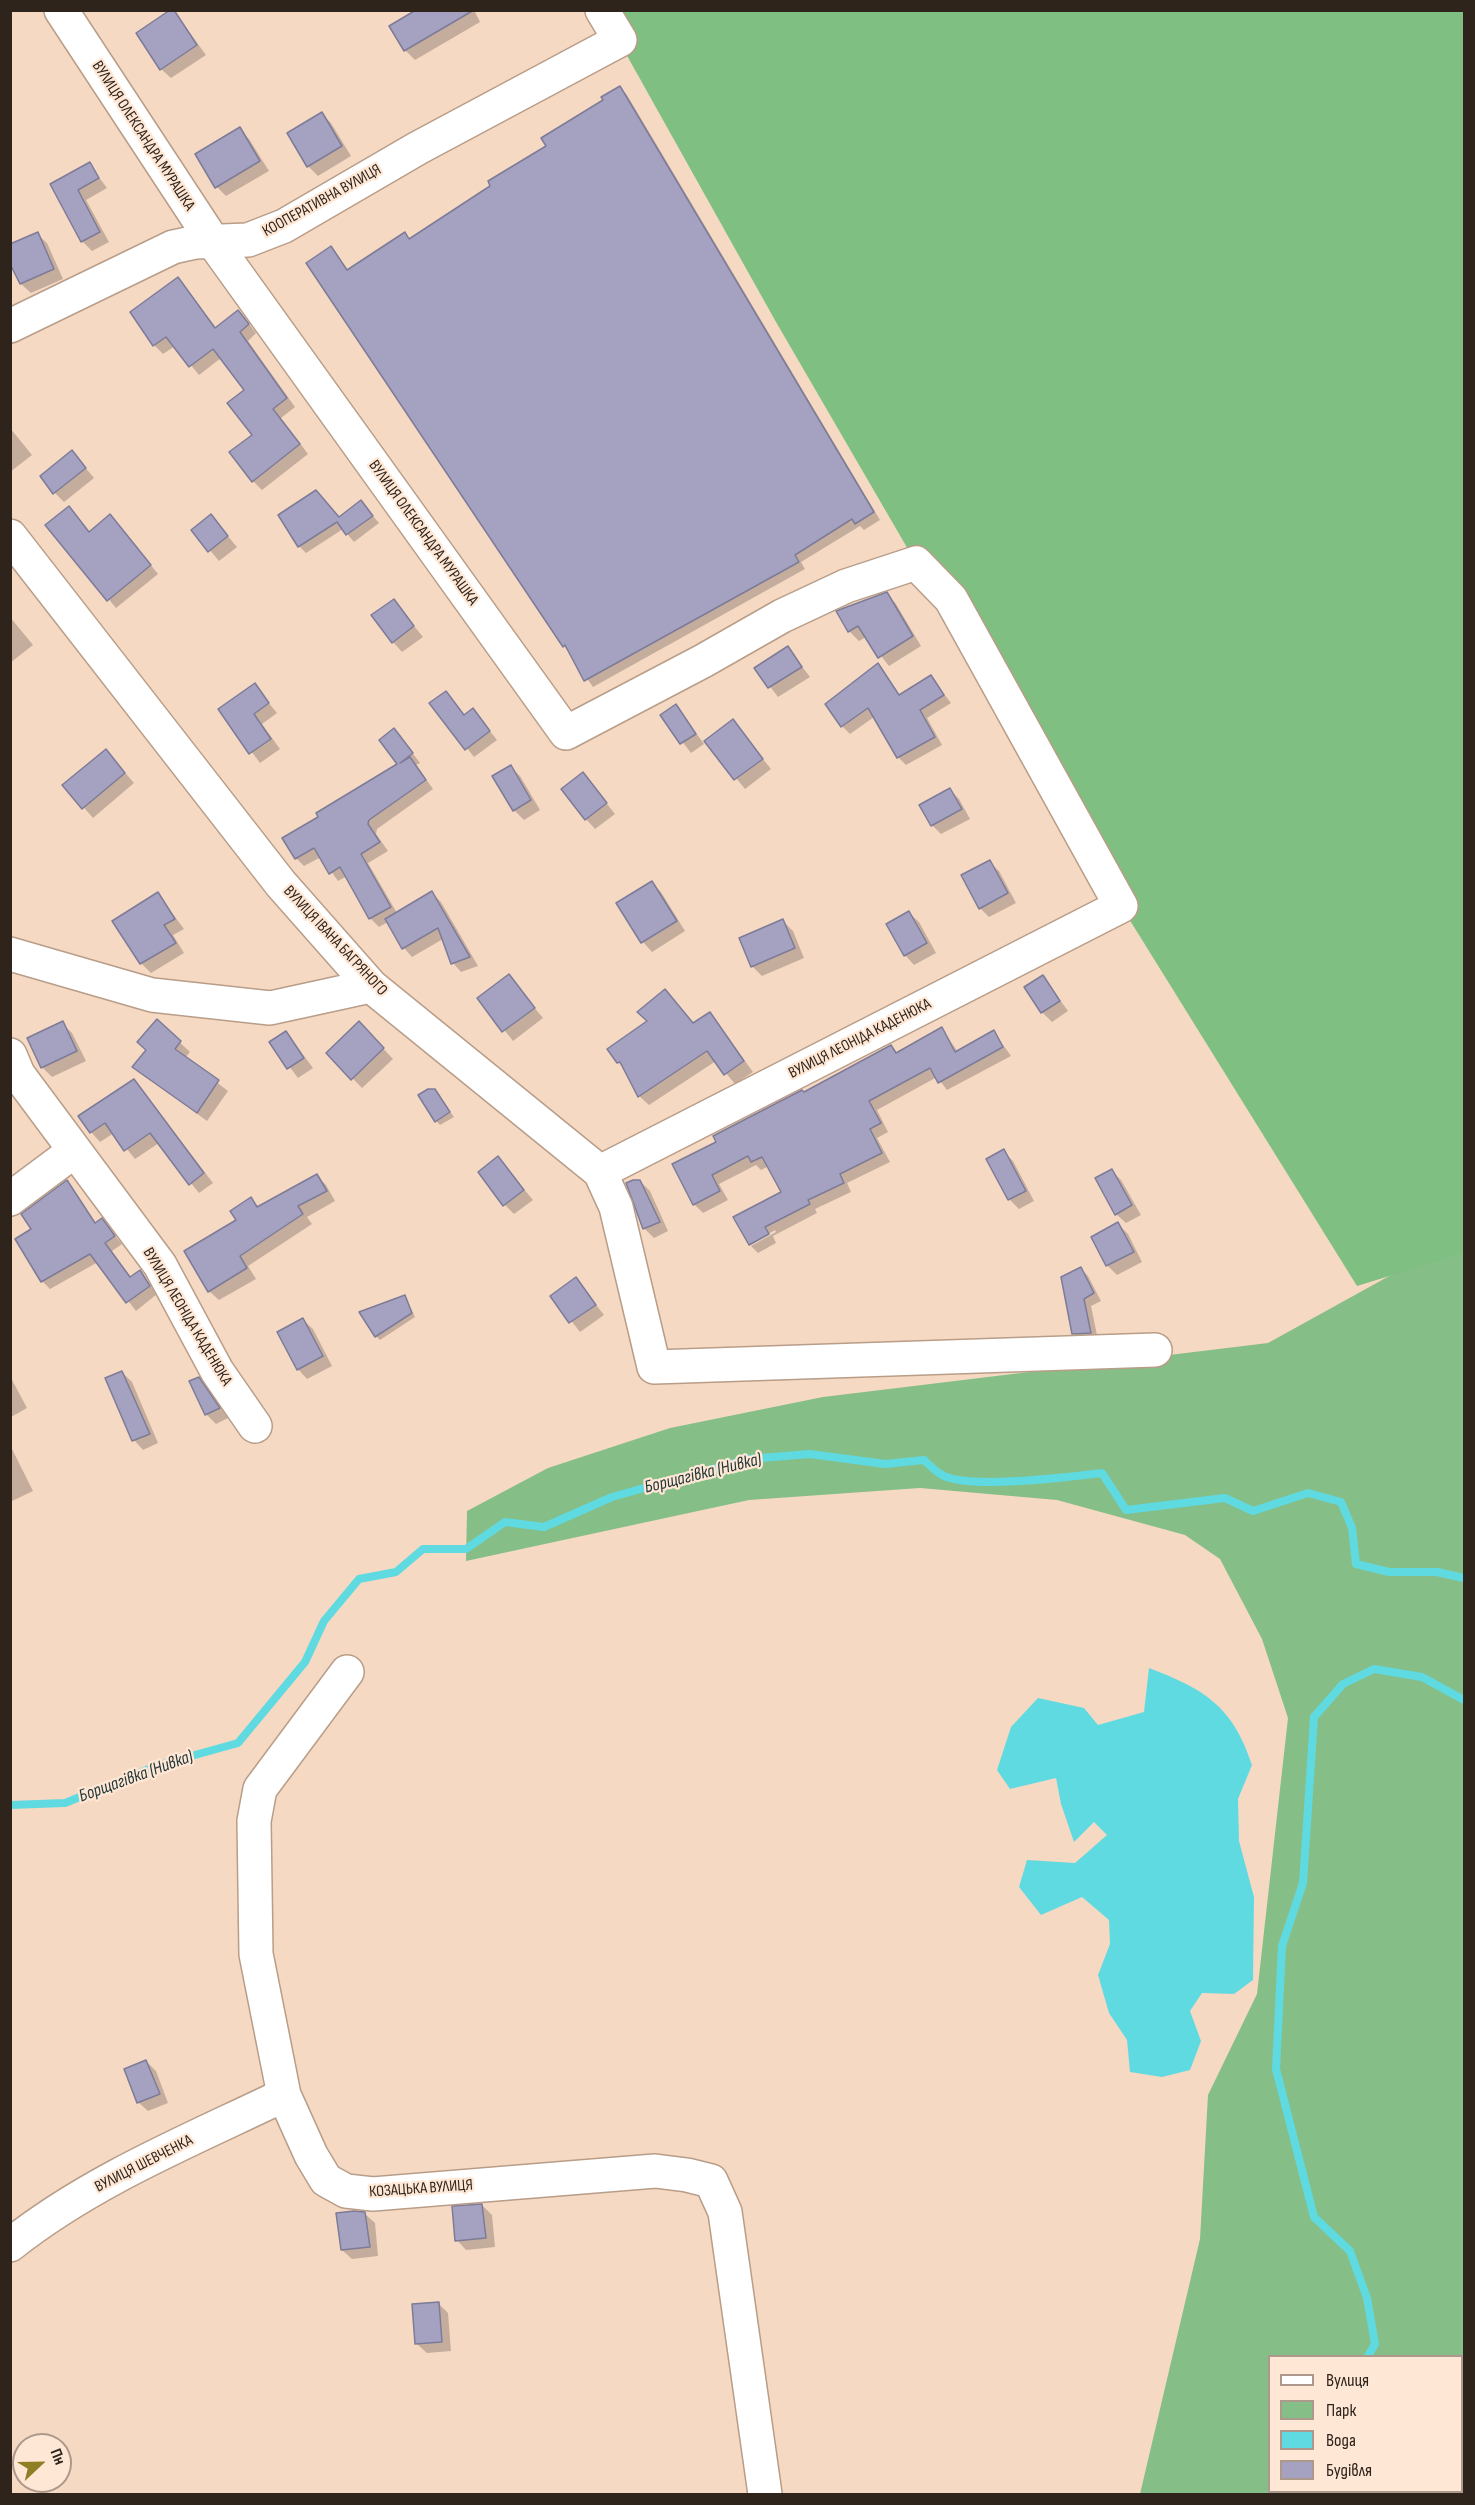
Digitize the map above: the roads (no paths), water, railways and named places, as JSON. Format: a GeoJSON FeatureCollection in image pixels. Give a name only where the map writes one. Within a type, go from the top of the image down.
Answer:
{"type":"FeatureCollection","features":[{"type":"Feature","properties":{"kind":"street","name":"ВУЛИЦЯ ОЛЕКСАНДРА МУРАШКА"},"geometry":{"type":"LineString","coordinates":[[62,10],[214,243],[566,733],[703,662],[782,616],[846,586],[916,563],[951,599],[1121,906]]}},
{"type":"Feature","properties":{"kind":"street","name":"КООПЕРАТИВНА ВУЛИЦЯ"},"geometry":{"type":"LineString","coordinates":[[10,326],[173,247],[196,242],[248,240],[284,226],[418,148],[620,40],[602,10]]}},
{"type":"Feature","properties":{"kind":"street","name":"ВУЛИЦЯ ІВАНА БАГРЯНОГО"},"geometry":{"type":"LineString","coordinates":[[10,536],[281,884],[371,986],[600,1172],[616,1207],[654,1367],[1155,1350]]}},
{"type":"Feature","properties":{"kind":"street","name":"ВУЛИЦЯ ЛЕОНІДА КАДЕНЮКА"},"geometry":{"type":"LineString","coordinates":[[600,1172],[1121,906]]}},
{"type":"Feature","properties":{"kind":"street"},"geometry":{"type":"LineString","coordinates":[[10,954],[152,995],[270,1008],[371,986]]}},
{"type":"Feature","properties":{"kind":"street","name":"ВУЛИЦЯ ЛЕОНІДА КАДЕНЮКА"},"geometry":{"type":"LineString","coordinates":[[10,1055],[18,1074],[73,1152],[160,1265],[217,1371],[255,1426]]}},
{"type":"Feature","properties":{"kind":"street"},"geometry":{"type":"LineString","coordinates":[[10,1198],[73,1152]]}},
{"type":"Feature","properties":{"kind":"street","name":"КОЗАЦЬКА ВУЛИЦЯ"},"geometry":{"type":"LineString","coordinates":[[347,1672],[260,1789],[254,1821],[256,1954],[284,2095],[311,2154],[326,2180],[346,2191],[372,2194],[655,2171],[711,2181],[725,2212],[765,2494]]}},
{"type":"Feature","properties":{"kind":"street","name":"ВУЛИЦЯ ШЕВЧЕНКА"},"geometry":{"type":"LineString","coordinates":[[10,2245],[49,2214],[126,2171],[284,2095]]}},
{"type":"Feature","properties":{"kind":"water"},"geometry":{"type":"Polygon","coordinates":[[[1149,1668],[1186,1684],[1214,1702],[1236,1728],[1252,1765],[1238,1799],[1239,1841],[1254,1897],[1253,1980],[1234,1994],[1202,1993],[1190,2011],[1201,2041],[1190,2070],[1162,2077],[1130,2072],[1127,2040],[1109,2013],[1098,1975],[1110,1944],[1109,1920],[1082,1897],[1041,1915],[1019,1887],[1027,1860],[1075,1863],[1107,1835],[1094,1822],[1074,1842],[1061,1804],[1056,1778],[1010,1789],[997,1770],[1011,1727],[1038,1698],[1084,1708],[1098,1725],[1144,1712],[1149,1668]]]}},
{"type":"Feature","properties":{"kind":"waterway","name":"Борщагівка (Нивка)"},"geometry":{"type":"LineString","coordinates":[[10,1805],[65,1803],[159,1765],[238,1743],[305,1662],[324,1621],[359,1579],[396,1572],[423,1549],[466,1549],[505,1522],[544,1527],[612,1497],[748,1459],[810,1454],[885,1464],[924,1460],[942,1475],[974,1482],[1020,1481],[1102,1473],[1126,1510],[1225,1498],[1253,1511],[1308,1493],[1341,1502],[1352,1528],[1356,1564],[1389,1572],[1437,1572],[1464,1578]]}},
{"type":"Feature","properties":{"kind":"waterway"},"geometry":{"type":"LineString","coordinates":[[1369,2355],[1375,2344],[1367,2298],[1350,2251],[1314,2217],[1276,2069],[1282,1946],[1303,1883],[1314,1717],[1343,1684],[1374,1669],[1422,1677],[1464,1700]]}}]}
